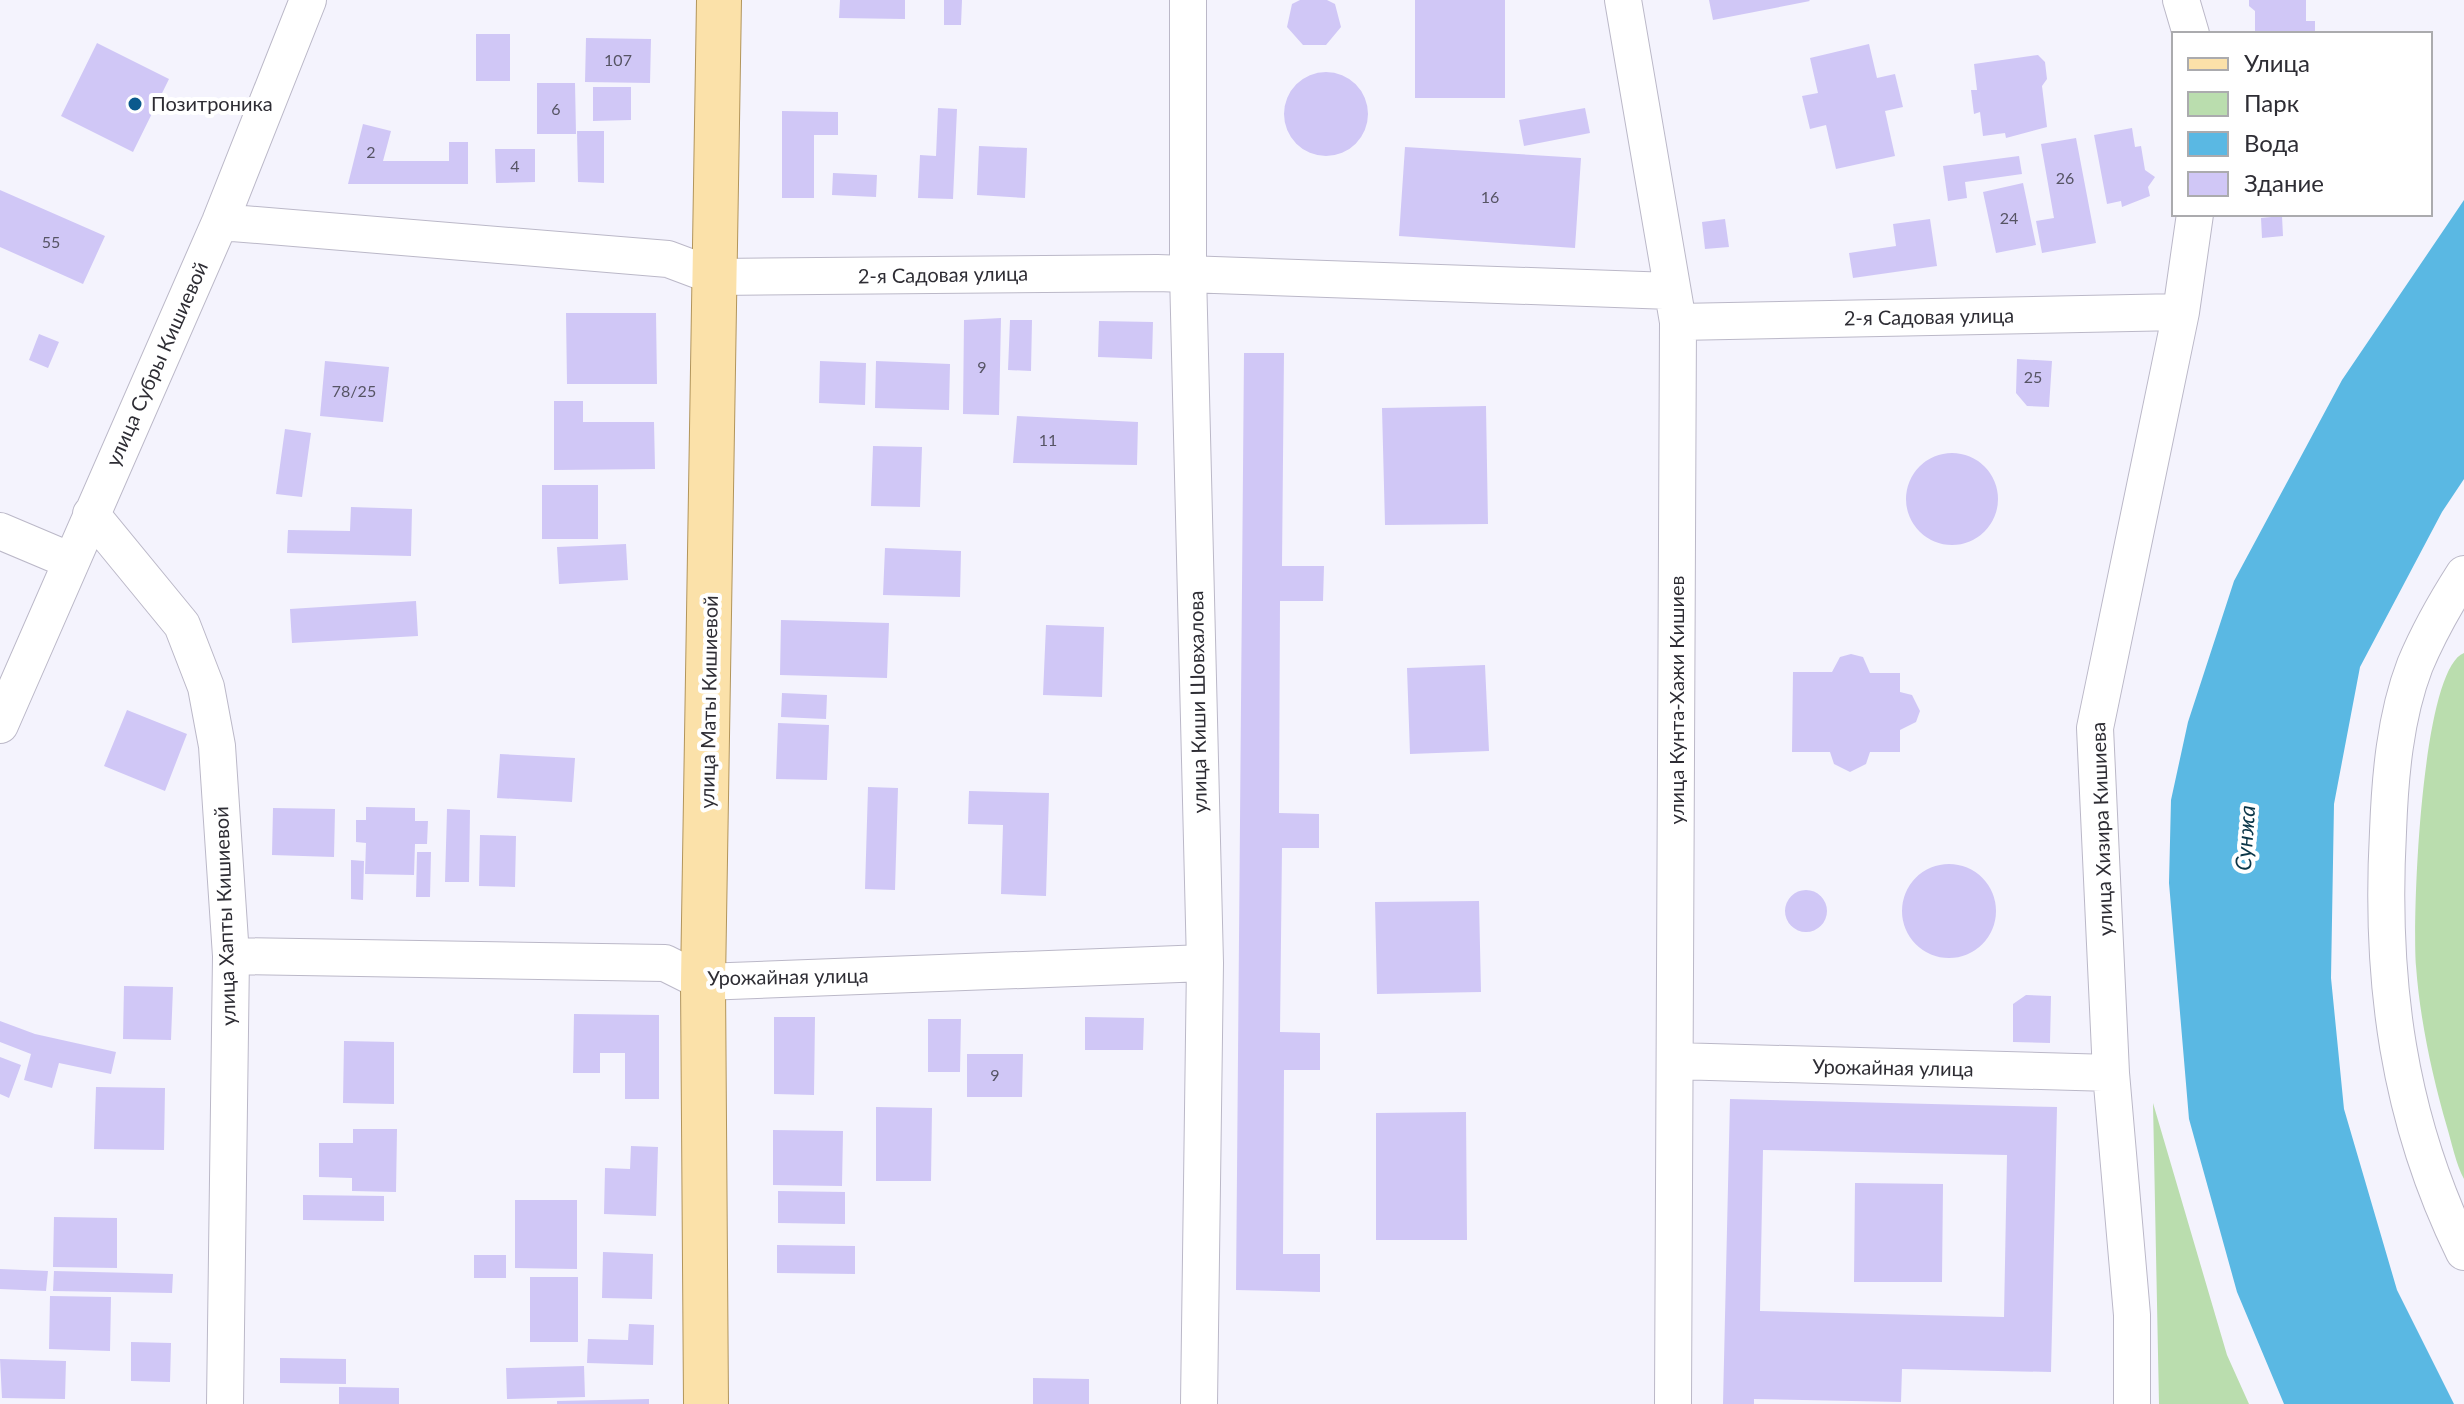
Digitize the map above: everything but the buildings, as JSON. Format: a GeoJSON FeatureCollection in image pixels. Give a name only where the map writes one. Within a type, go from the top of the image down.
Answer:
{"type":"FeatureCollection","features":[{"type":"Feature","properties":{"kind":"main road","name":"улица Маты Кишиевой"},"geometry":{"type":"LineString","coordinates":[[706,1404],[703,982],[719,0]]}},
{"type":"Feature","properties":{"kind":"street","name":"улица Субры Кишиевой"},"geometry":{"type":"LineString","coordinates":[[0,725],[220,222],[308,0]]}},
{"type":"Feature","properties":{"kind":"street","name":"улица Киши Шовхалова"},"geometry":{"type":"LineString","coordinates":[[1188,0],[1188,273],[1205,963],[1199,1404]]}},
{"type":"Feature","properties":{"kind":"street","name":"улица Кунта-Хажи Кишиев"},"geometry":{"type":"LineString","coordinates":[[1623,0],[1674,306],[1673,1404]]}},
{"type":"Feature","properties":{"kind":"street"},"geometry":{"type":"LineString","coordinates":[[2181,0],[2190,32]]}},
{"type":"Feature","properties":{"kind":"street","name":"улица Хизира Кишиева"},"geometry":{"type":"LineString","coordinates":[[2132,1404],[2132,1315],[2111,1073],[2095,728],[2181,312],[2195,216]]}},
{"type":"Feature","properties":{"kind":"street","name":"2-я Садовая улица"},"geometry":{"type":"LineString","coordinates":[[220,222],[668,259],[716,277],[1188,273],[1674,306],[2181,312]]}},
{"type":"Feature","properties":{"kind":"street","name":"улица Хапты Кишиевой"},"geometry":{"type":"LineString","coordinates":[[91,514],[182,625],[206,687],[217,746],[231,956],[225,1404]]}},
{"type":"Feature","properties":{"kind":"street"},"geometry":{"type":"LineString","coordinates":[[0,531],[71,561]]}},
{"type":"Feature","properties":{"kind":"street"},"geometry":{"type":"LineString","coordinates":[[2464,574],[2447,637],[2415,665],[2398,726],[2389,798],[2385,938],[2390,1004],[2402,1074],[2455,1215],[2464,1252]]}},
{"type":"Feature","properties":{"kind":"street","name":"Урожайная улица"},"geometry":{"type":"LineString","coordinates":[[231,956],[665,963],[703,982],[1205,963]]}},
{"type":"Feature","properties":{"kind":"street","name":"Урожайная улица"},"geometry":{"type":"LineString","coordinates":[[1675,1061],[2111,1073]]}},
{"type":"Feature","properties":{"kind":"green space"},"geometry":{"type":"Polygon","coordinates":[[[2464,653],[2464,1179],[2452,1147],[2427,1047],[2420,1007],[2415,939],[2418,850],[2429,746],[2449,669],[2464,653]]]}},
{"type":"Feature","properties":{"kind":"green space"},"geometry":{"type":"Polygon","coordinates":[[[2153,1103],[2227,1355],[2249,1404],[2159,1404],[2153,1103]]]}},
{"type":"Feature","properties":{"kind":"water","name":"Сунжа"},"geometry":{"type":"Polygon","coordinates":[[[2464,200],[2464,479],[2442,512],[2360,667],[2334,804],[2331,978],[2344,1109],[2397,1290],[2454,1404],[2284,1404],[2237,1292],[2189,1119],[2169,883],[2171,800],[2188,722],[2234,581],[2342,380],[2464,200]]]}},
{"type":"Feature","properties":{"kind":"place","name":"Позитроника"},"geometry":{"type":"Point","coordinates":[135,104]}}]}
